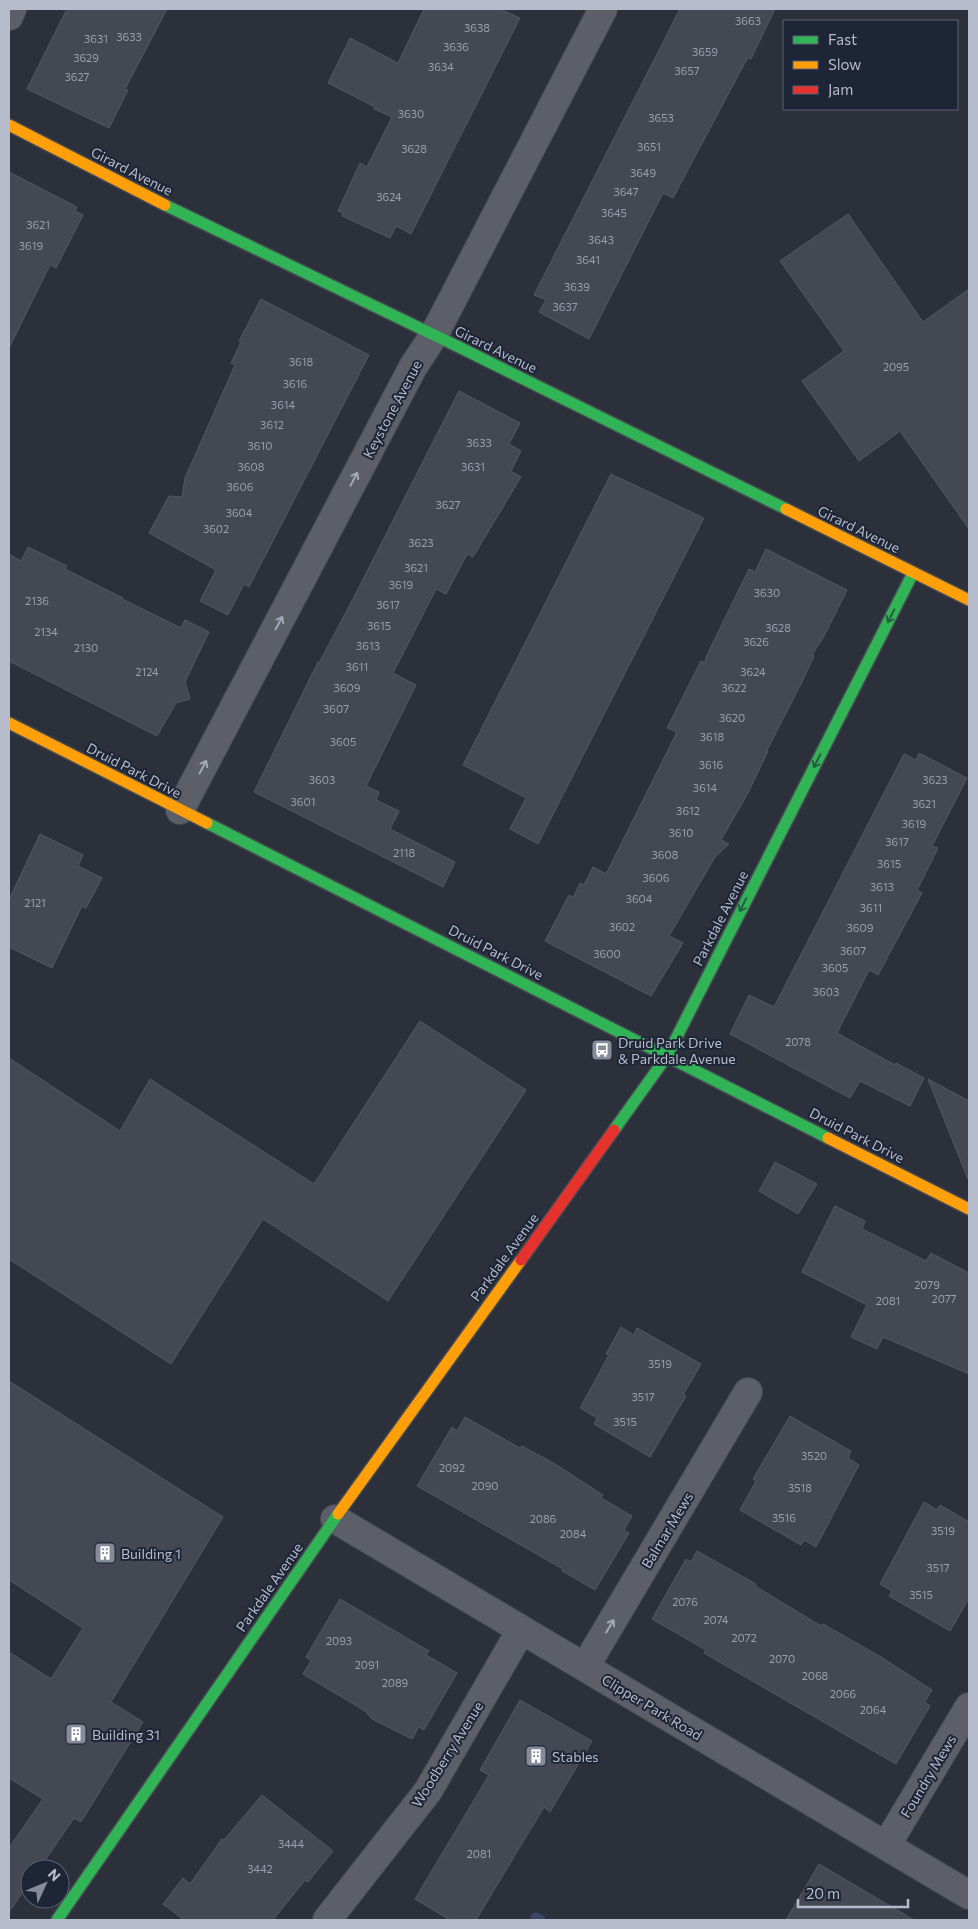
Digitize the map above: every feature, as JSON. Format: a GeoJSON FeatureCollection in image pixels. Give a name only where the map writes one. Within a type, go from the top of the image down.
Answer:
{"type":"FeatureCollection","features":[{"type":"Feature","properties":{"kind":"street"},"geometry":{"type":"LineString","coordinates":[[9,16],[12,9]]}},
{"type":"Feature","properties":{"kind":"street","name":"Keystone Avenue"},"geometry":{"type":"LineString","coordinates":[[180,810],[413,367],[434,335],[603,9]]}},
{"type":"Feature","properties":{"kind":"street","name":"Girard Avenue"},"geometry":{"type":"LineString","coordinates":[[9,126],[198,222],[434,335],[969,600]]}},
{"type":"Feature","properties":{"kind":"street","name":"Parkdale Avenue"},"geometry":{"type":"LineString","coordinates":[[57,1920],[335,1519],[667,1056],[913,573]]}},
{"type":"Feature","properties":{"kind":"street","name":"Druid Park Drive"},"geometry":{"type":"LineString","coordinates":[[9,723],[969,1209]]}},
{"type":"Feature","properties":{"kind":"street","name":"Balmar Mews"},"geometry":{"type":"LineString","coordinates":[[585,1668],[748,1392]]}},
{"type":"Feature","properties":{"kind":"street","name":"Clipper Park Road"},"geometry":{"type":"LineString","coordinates":[[335,1519],[969,1895]]}},
{"type":"Feature","properties":{"kind":"street","name":"Woodberry Avenue"},"geometry":{"type":"LineString","coordinates":[[327,1920],[428,1791],[521,1630]]}},
{"type":"Feature","properties":{"kind":"street","name":"Foundry Mews"},"geometry":{"type":"LineString","coordinates":[[886,1846],[969,1707]]}},
{"type":"Feature","properties":{"kind":"building"},"geometry":{"type":"Polygon","coordinates":[[[67,9],[167,9],[125,89],[128,90],[109,128],[27,89],[67,9]]]}},
{"type":"Feature","properties":{"kind":"building"},"geometry":{"type":"Polygon","coordinates":[[[424,9],[500,9],[520,18],[411,234],[396,226],[390,238],[342,216],[343,213],[338,211],[360,163],[367,167],[392,117],[328,83],[350,38],[398,63],[424,9]]]}},
{"type":"Feature","properties":{"kind":"building"},"geometry":{"type":"Polygon","coordinates":[[[680,9],[775,9],[751,59],[748,58],[741,70],[673,198],[663,193],[589,339],[539,312],[546,300],[534,295],[680,9]]]}},
{"type":"Feature","properties":{"kind":"building"},"geometry":{"type":"Polygon","coordinates":[[[9,172],[77,207],[75,211],[83,215],[56,268],[50,265],[9,348],[9,172]]]}},
{"type":"Feature","properties":{"kind":"building"},"geometry":{"type":"Polygon","coordinates":[[[848,214],[923,322],[969,289],[969,529],[900,431],[859,461],[802,381],[844,351],[780,261],[848,214]]]}},
{"type":"Feature","properties":{"kind":"building"},"geometry":{"type":"Polygon","coordinates":[[[261,299],[369,355],[249,587],[244,584],[228,615],[200,601],[216,570],[149,533],[169,496],[182,497],[185,478],[235,365],[231,363],[241,342],[239,341],[261,299]]]}},
{"type":"Feature","properties":{"kind":"building"},"geometry":{"type":"Polygon","coordinates":[[[459,391],[520,423],[509,444],[521,451],[511,471],[521,477],[473,557],[467,554],[446,594],[436,589],[393,673],[416,685],[366,786],[379,792],[376,800],[399,811],[390,829],[455,862],[443,887],[254,792],[318,662],[354,597],[459,391]]]}},
{"type":"Feature","properties":{"kind":"building"},"geometry":{"type":"Polygon","coordinates":[[[611,474],[704,518],[538,844],[510,829],[526,798],[463,765],[611,474]]]}},
{"type":"Feature","properties":{"kind":"building"},"geometry":{"type":"Polygon","coordinates":[[[28,547],[67,566],[65,569],[181,628],[185,620],[209,632],[185,682],[190,699],[176,703],[157,736],[9,661],[9,554],[21,561],[28,547]]]}},
{"type":"Feature","properties":{"kind":"building"},"geometry":{"type":"Polygon","coordinates":[[[766,549],[847,590],[824,636],[812,655],[814,656],[767,750],[748,793],[721,840],[729,844],[715,857],[669,936],[683,943],[651,996],[545,941],[569,895],[573,898],[580,883],[584,885],[593,867],[606,874],[677,732],[667,728],[701,661],[705,663],[706,657],[749,569],[755,572],[766,549]]]}},
{"type":"Feature","properties":{"kind":"building"},"geometry":{"type":"Polygon","coordinates":[[[919,753],[967,778],[932,846],[938,848],[917,890],[922,893],[878,975],[869,970],[837,1033],[895,1065],[896,1063],[924,1078],[910,1106],[860,1081],[850,1098],[730,1034],[749,995],[774,1007],[904,754],[916,760],[919,753]]]}},
{"type":"Feature","properties":{"kind":"building"},"geometry":{"type":"Polygon","coordinates":[[[40,834],[83,855],[78,866],[102,878],[86,908],[82,906],[52,968],[9,947],[9,900],[40,834]]]}},
{"type":"Feature","properties":{"kind":"building"},"geometry":{"type":"Polygon","coordinates":[[[420,1021],[526,1090],[388,1301],[263,1219],[171,1364],[9,1259],[9,1058],[120,1131],[150,1079],[314,1184],[420,1021]]]}},
{"type":"Feature","properties":{"kind":"building"},"geometry":{"type":"Polygon","coordinates":[[[928,1079],[969,1101],[969,1179],[968,1179],[928,1079]]]}},
{"type":"Feature","properties":{"kind":"building"},"geometry":{"type":"Polygon","coordinates":[[[775,1162],[817,1184],[798,1214],[759,1191],[775,1162]]]}},
{"type":"Feature","properties":{"kind":"building"},"geometry":{"type":"Polygon","coordinates":[[[835,1206],[865,1221],[862,1229],[926,1261],[931,1253],[969,1273],[969,1374],[883,1337],[877,1349],[851,1337],[867,1305],[802,1272],[835,1206]]]}},
{"type":"Feature","properties":{"kind":"building"},"geometry":{"type":"Polygon","coordinates":[[[621,1327],[634,1335],[637,1328],[701,1364],[683,1395],[686,1396],[650,1457],[594,1424],[597,1418],[580,1408],[609,1355],[606,1354],[621,1327]]]}},
{"type":"Feature","properties":{"kind":"building","name":"Building 1"},"geometry":{"type":"Polygon","coordinates":[[[9,1381],[223,1517],[111,1702],[143,1722],[81,1822],[74,1818],[46,1859],[20,1859],[20,1896],[9,1912],[9,1848],[43,1799],[9,1778],[9,1652],[51,1679],[83,1628],[9,1580],[9,1381]]]}},
{"type":"Feature","properties":{"kind":"building"},"geometry":{"type":"Polygon","coordinates":[[[790,1416],[851,1451],[848,1458],[859,1465],[816,1547],[804,1540],[801,1545],[740,1510],[756,1481],[753,1479],[790,1416]]]}},
{"type":"Feature","properties":{"kind":"building"},"geometry":{"type":"Polygon","coordinates":[[[465,1417],[520,1448],[522,1446],[555,1464],[603,1495],[601,1498],[632,1516],[624,1530],[629,1533],[595,1590],[562,1571],[563,1569],[417,1486],[452,1427],[457,1431],[465,1417]]]}},
{"type":"Feature","properties":{"kind":"building"},"geometry":{"type":"Polygon","coordinates":[[[924,1502],[937,1510],[940,1505],[969,1522],[969,1598],[950,1631],[889,1596],[892,1591],[880,1584],[924,1502]]]}},
{"type":"Feature","properties":{"kind":"building"},"geometry":{"type":"Polygon","coordinates":[[[697,1551],[756,1584],[755,1586],[821,1626],[823,1624],[881,1657],[932,1690],[925,1702],[930,1706],[896,1764],[704,1653],[706,1650],[652,1619],[686,1559],[691,1562],[697,1551]]]}},
{"type":"Feature","properties":{"kind":"building"},"geometry":{"type":"Polygon","coordinates":[[[340,1599],[429,1651],[426,1655],[457,1673],[424,1730],[419,1727],[412,1739],[372,1719],[365,1711],[303,1674],[311,1661],[306,1657],[340,1599]]]}},
{"type":"Feature","properties":{"kind":"building"},"geometry":{"type":"Polygon","coordinates":[[[520,1700],[592,1741],[550,1812],[544,1807],[476,1920],[450,1920],[415,1899],[489,1775],[480,1770],[520,1700]]]}},
{"type":"Feature","properties":{"kind":"building"},"geometry":{"type":"Polygon","coordinates":[[[262,1795],[333,1851],[308,1882],[305,1880],[273,1920],[184,1920],[163,1904],[183,1878],[190,1884],[222,1839],[224,1840],[262,1795]]]}},
{"type":"Feature","properties":{"kind":"building"},"geometry":{"type":"Polygon","coordinates":[[[819,1864],[914,1920],[786,1920],[819,1864]]]}},
{"type":"Feature","properties":{"kind":"waterway"},"geometry":{"type":"LineString","coordinates":[[536,1918],[540,1920]]}},
{"type":"Feature","properties":{"kind":"traffic: fast"},"geometry":{"type":"LineString","coordinates":[[165,205],[461,348],[786,509]]}},
{"type":"Feature","properties":{"kind":"traffic: fast"},"geometry":{"type":"LineString","coordinates":[[614,1130],[667,1056],[913,573]]}},
{"type":"Feature","properties":{"kind":"traffic: fast"},"geometry":{"type":"LineString","coordinates":[[207,823],[828,1138]]}},
{"type":"Feature","properties":{"kind":"traffic: fast"},"geometry":{"type":"LineString","coordinates":[[57,1920],[338,1514]]}},
{"type":"Feature","properties":{"kind":"traffic: slow"},"geometry":{"type":"LineString","coordinates":[[9,125],[165,205]]}},
{"type":"Feature","properties":{"kind":"traffic: slow"},"geometry":{"type":"LineString","coordinates":[[786,509],[969,600]]}},
{"type":"Feature","properties":{"kind":"traffic: slow"},"geometry":{"type":"LineString","coordinates":[[9,723],[207,823]]}},
{"type":"Feature","properties":{"kind":"traffic: slow"},"geometry":{"type":"LineString","coordinates":[[828,1138],[969,1209]]}},
{"type":"Feature","properties":{"kind":"traffic: slow"},"geometry":{"type":"LineString","coordinates":[[338,1514],[521,1260]]}},
{"type":"Feature","properties":{"kind":"traffic: jam"},"geometry":{"type":"LineString","coordinates":[[521,1260],[614,1130]]}},
{"type":"Feature","properties":{"kind":"place","name":"Druid Park Drive & Parkdale Avenue"},"geometry":{"type":"Point","coordinates":[602,1050]}},
{"type":"Feature","properties":{"kind":"place","name":"Building 1"},"geometry":{"type":"Point","coordinates":[105,1553]}},
{"type":"Feature","properties":{"kind":"place","name":"Building 31"},"geometry":{"type":"Point","coordinates":[76,1734]}},
{"type":"Feature","properties":{"kind":"place","name":"Stables"},"geometry":{"type":"Point","coordinates":[536,1756]}}]}
